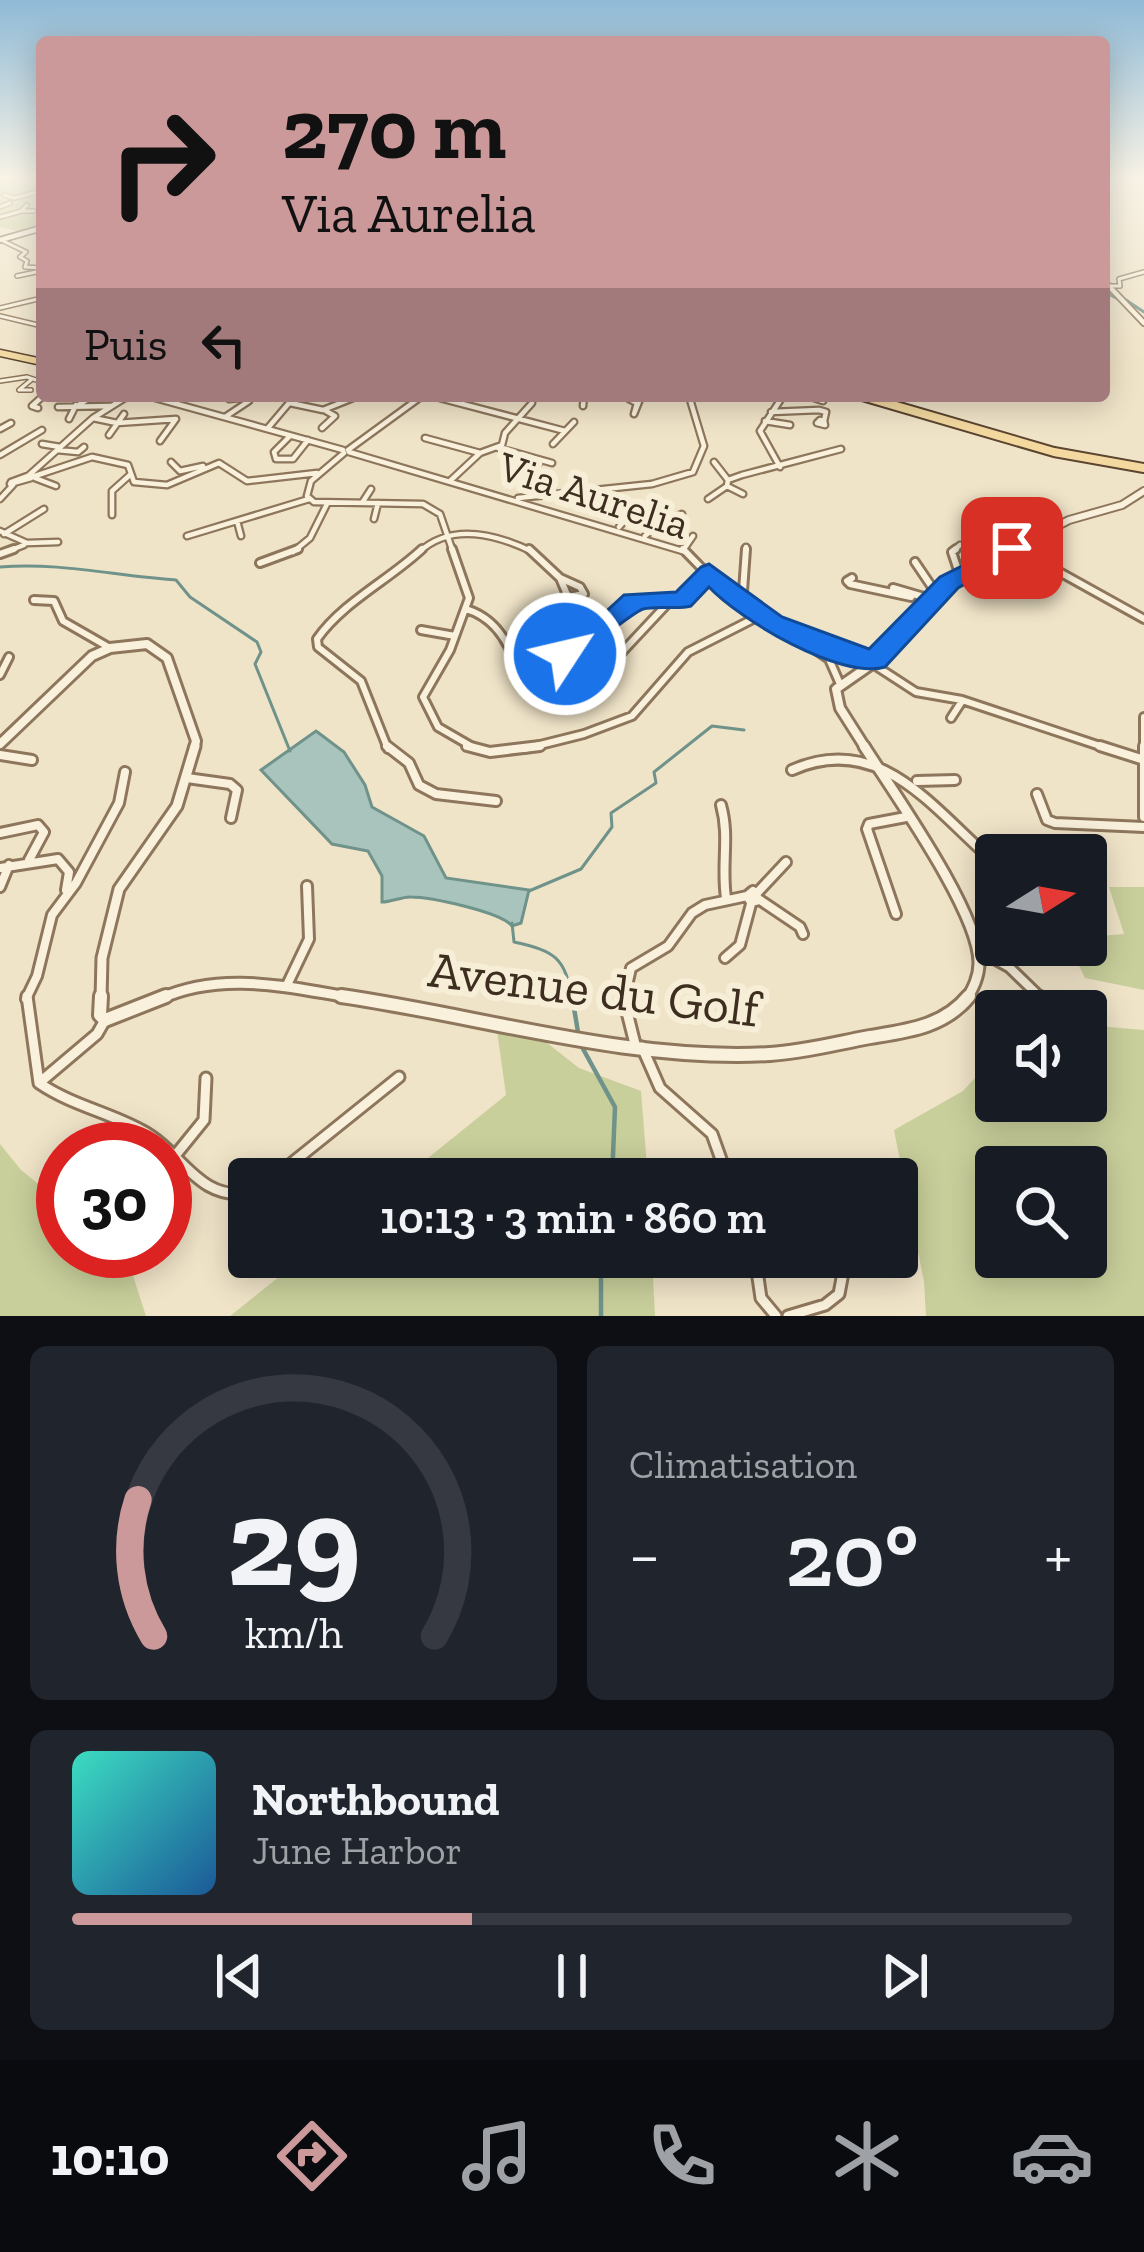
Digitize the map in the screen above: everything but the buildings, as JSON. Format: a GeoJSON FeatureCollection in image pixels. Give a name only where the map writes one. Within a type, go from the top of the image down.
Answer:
{"type":"FeatureCollection","features":[{"type":"Feature","properties":{"kind":"main road"},"geometry":{"type":"LineString","coordinates":[[0,353],[36,361]]}},
{"type":"Feature","properties":{"kind":"main road"},"geometry":{"type":"LineString","coordinates":[[883,402],[992,434],[1144,467]]}},
{"type":"Feature","properties":{"kind":"street"},"geometry":{"type":"LineString","coordinates":[[5,239],[26,252],[20,257],[27,261],[25,267],[36,267]]}},
{"type":"Feature","properties":{"kind":"street"},"geometry":{"type":"LineString","coordinates":[[17,277],[36,269]]}},
{"type":"Feature","properties":{"kind":"street"},"geometry":{"type":"LineString","coordinates":[[1110,285],[1123,275],[1144,272]]}},
{"type":"Feature","properties":{"kind":"street"},"geometry":{"type":"LineString","coordinates":[[1110,287],[1144,323]]}},
{"type":"Feature","properties":{"kind":"street"},"geometry":{"type":"LineString","coordinates":[[0,308],[36,299]]}},
{"type":"Feature","properties":{"kind":"street"},"geometry":{"type":"LineString","coordinates":[[0,300],[8,306]]}},
{"type":"Feature","properties":{"kind":"street"},"geometry":{"type":"LineString","coordinates":[[0,316],[36,325]]}},
{"type":"Feature","properties":{"kind":"street"},"geometry":{"type":"LineString","coordinates":[[0,381],[34,379]]}},
{"type":"Feature","properties":{"kind":"street"},"geometry":{"type":"LineString","coordinates":[[31,390],[19,389],[34,379]]}},
{"type":"Feature","properties":{"kind":"street"},"geometry":{"type":"LineString","coordinates":[[36,402],[32,406],[38,408]]}},
{"type":"Feature","properties":{"kind":"street"},"geometry":{"type":"LineString","coordinates":[[69,418],[83,402]]}},
{"type":"Feature","properties":{"kind":"street"},"geometry":{"type":"LineString","coordinates":[[31,477],[58,448],[117,402]]}},
{"type":"Feature","properties":{"kind":"street","name":"Via Aurelia"},"geometry":{"type":"LineString","coordinates":[[170,402],[684,549],[759,616],[872,663],[916,692],[962,700],[1144,759]]}},
{"type":"Feature","properties":{"kind":"street"},"geometry":{"type":"LineString","coordinates":[[225,417],[241,402]]}},
{"type":"Feature","properties":{"kind":"street"},"geometry":{"type":"LineString","coordinates":[[323,410],[343,402]]}},
{"type":"Feature","properties":{"kind":"street"},"geometry":{"type":"LineString","coordinates":[[310,499],[306,490],[321,472],[414,402]]}},
{"type":"Feature","properties":{"kind":"street"},"geometry":{"type":"LineString","coordinates":[[458,402],[565,431]]}},
{"type":"Feature","properties":{"kind":"street"},"geometry":{"type":"LineString","coordinates":[[498,448],[532,402]]}},
{"type":"Feature","properties":{"kind":"street"},"geometry":{"type":"LineString","coordinates":[[583,402],[583,406]]}},
{"type":"Feature","properties":{"kind":"street"},"geometry":{"type":"LineString","coordinates":[[514,500],[652,484],[693,472],[704,446],[690,402]]}},
{"type":"Feature","properties":{"kind":"street"},"geometry":{"type":"LineString","coordinates":[[778,402],[760,437],[780,466]]}},
{"type":"Feature","properties":{"kind":"street"},"geometry":{"type":"LineString","coordinates":[[267,429],[290,403],[335,416],[322,428]]}},
{"type":"Feature","properties":{"kind":"street"},"geometry":{"type":"LineString","coordinates":[[58,406],[110,406]]}},
{"type":"Feature","properties":{"kind":"street"},"geometry":{"type":"LineString","coordinates":[[773,409],[792,413],[819,409],[826,412],[824,421]]}},
{"type":"Feature","properties":{"kind":"street"},"geometry":{"type":"LineString","coordinates":[[109,435],[124,414]]}},
{"type":"Feature","properties":{"kind":"street"},"geometry":{"type":"LineString","coordinates":[[93,418],[117,423],[176,419],[160,441]]}},
{"type":"Feature","properties":{"kind":"street"},"geometry":{"type":"LineString","coordinates":[[765,421],[790,425]]}},
{"type":"Feature","properties":{"kind":"street"},"geometry":{"type":"LineString","coordinates":[[553,444],[574,422]]}},
{"type":"Feature","properties":{"kind":"street"},"geometry":{"type":"LineString","coordinates":[[0,429],[11,423]]}},
{"type":"Feature","properties":{"kind":"street"},"geometry":{"type":"LineString","coordinates":[[0,454],[42,430]]}},
{"type":"Feature","properties":{"kind":"street"},"geometry":{"type":"LineString","coordinates":[[438,441],[449,431]]}},
{"type":"Feature","properties":{"kind":"street"},"geometry":{"type":"LineString","coordinates":[[291,436],[274,452],[276,459],[293,459],[308,440]]}},
{"type":"Feature","properties":{"kind":"street"},"geometry":{"type":"LineString","coordinates":[[425,438],[480,453]]}},
{"type":"Feature","properties":{"kind":"street"},"geometry":{"type":"LineString","coordinates":[[42,444],[78,452],[84,447]]}},
{"type":"Feature","properties":{"kind":"street"},"geometry":{"type":"LineString","coordinates":[[449,481],[480,453],[498,448],[552,464]]}},
{"type":"Feature","properties":{"kind":"street"},"geometry":{"type":"LineString","coordinates":[[708,499],[728,483],[842,449]]}},
{"type":"Feature","properties":{"kind":"street"},"geometry":{"type":"LineString","coordinates":[[0,483],[98,456],[128,465],[138,486],[158,488],[191,478],[207,466]]}},
{"type":"Feature","properties":{"kind":"street"},"geometry":{"type":"LineString","coordinates":[[531,473],[541,460]]}},
{"type":"Feature","properties":{"kind":"street"},"geometry":{"type":"LineString","coordinates":[[171,462],[180,472],[219,463],[247,481],[321,472]]}},
{"type":"Feature","properties":{"kind":"street"},"geometry":{"type":"LineString","coordinates":[[713,462],[743,494]]}},
{"type":"Feature","properties":{"kind":"street"},"geometry":{"type":"LineString","coordinates":[[112,515],[112,491],[131,474]]}},
{"type":"Feature","properties":{"kind":"street"},"geometry":{"type":"LineString","coordinates":[[31,477],[56,486]]}},
{"type":"Feature","properties":{"kind":"street"},"geometry":{"type":"LineString","coordinates":[[0,499],[12,483]]}},
{"type":"Feature","properties":{"kind":"street"},"geometry":{"type":"LineString","coordinates":[[362,503],[371,489]]}},
{"type":"Feature","properties":{"kind":"street"},"geometry":{"type":"LineString","coordinates":[[975,942],[962,910],[836,694],[840,684],[872,663],[960,576],[1051,529],[1122,505],[1144,490]]}},
{"type":"Feature","properties":{"kind":"street"},"geometry":{"type":"LineString","coordinates":[[187,536],[310,499],[327,504],[433,507],[440,514],[444,535],[469,590],[442,666],[424,689],[426,704],[443,733],[499,752],[586,736],[623,722],[644,706],[676,663],[707,637],[759,616]]}},
{"type":"Feature","properties":{"kind":"street"},"geometry":{"type":"LineString","coordinates":[[374,519],[378,503]]}},
{"type":"Feature","properties":{"kind":"street"},"geometry":{"type":"LineString","coordinates":[[260,563],[287,556],[318,534],[327,504]]}},
{"type":"Feature","properties":{"kind":"street"},"geometry":{"type":"LineString","coordinates":[[618,529],[636,508]]}},
{"type":"Feature","properties":{"kind":"street"},"geometry":{"type":"LineString","coordinates":[[2,533],[44,509]]}},
{"type":"Feature","properties":{"kind":"street"},"geometry":{"type":"LineString","coordinates":[[645,536],[661,522],[682,514]]}},
{"type":"Feature","properties":{"kind":"street"},"geometry":{"type":"LineString","coordinates":[[237,521],[241,536]]}},
{"type":"Feature","properties":{"kind":"street"},"geometry":{"type":"LineString","coordinates":[[1051,529],[1042,526],[1001,533],[999,539],[1144,619]]}},
{"type":"Feature","properties":{"kind":"street"},"geometry":{"type":"LineString","coordinates":[[496,801],[436,794],[419,785],[409,763],[388,749],[361,681],[318,647],[317,639],[332,618],[444,535],[478,531],[501,537],[536,552],[560,578]]}},
{"type":"Feature","properties":{"kind":"street"},"geometry":{"type":"LineString","coordinates":[[2,533],[27,543]]}},
{"type":"Feature","properties":{"kind":"street"},"geometry":{"type":"LineString","coordinates":[[684,549],[693,536]]}},
{"type":"Feature","properties":{"kind":"street"},"geometry":{"type":"LineString","coordinates":[[0,554],[27,543],[58,542]]}},
{"type":"Feature","properties":{"kind":"street"},"geometry":{"type":"LineString","coordinates":[[960,545],[952,552],[960,576]]}},
{"type":"Feature","properties":{"kind":"street"},"geometry":{"type":"LineString","coordinates":[[736,600],[743,591],[746,547]]}},
{"type":"Feature","properties":{"kind":"street"},"geometry":{"type":"LineString","coordinates":[[915,562],[936,598]]}},
{"type":"Feature","properties":{"kind":"street"},"geometry":{"type":"LineString","coordinates":[[668,603],[595,681],[579,686],[567,679],[564,664],[570,645],[609,624],[637,599],[682,600],[709,572]]}},
{"type":"Feature","properties":{"kind":"street"},"geometry":{"type":"LineString","coordinates":[[852,578],[848,582],[911,598],[936,598]]}},
{"type":"Feature","properties":{"kind":"street"},"geometry":{"type":"LineString","coordinates":[[893,588],[911,598]]}},
{"type":"Feature","properties":{"kind":"street"},"geometry":{"type":"LineString","coordinates":[[34,600],[54,601],[63,621],[110,648]]}},
{"type":"Feature","properties":{"kind":"street"},"geometry":{"type":"LineString","coordinates":[[466,609],[487,617],[517,671]]}},
{"type":"Feature","properties":{"kind":"street"},"geometry":{"type":"LineString","coordinates":[[422,630],[455,636]]}},
{"type":"Feature","properties":{"kind":"street"},"geometry":{"type":"LineString","coordinates":[[797,638],[829,659],[840,684]]}},
{"type":"Feature","properties":{"kind":"street"},"geometry":{"type":"LineString","coordinates":[[0,744],[24,726],[74,670],[110,648],[147,644],[167,658],[196,740],[187,778],[168,823],[119,889],[102,958],[100,1015],[105,1021],[97,1034],[39,1083]]}},
{"type":"Feature","properties":{"kind":"street"},"geometry":{"type":"LineString","coordinates":[[0,675],[8,657]]}},
{"type":"Feature","properties":{"kind":"street"},"geometry":{"type":"LineString","coordinates":[[951,718],[962,700]]}},
{"type":"Feature","properties":{"kind":"street"},"geometry":{"type":"LineString","coordinates":[[1037,794],[1047,820],[1055,823],[1143,824],[1144,717]]}},
{"type":"Feature","properties":{"kind":"street"},"geometry":{"type":"LineString","coordinates":[[0,755],[32,760]]}},
{"type":"Feature","properties":{"kind":"street"},"geometry":{"type":"LineString","coordinates":[[791,770],[804,763],[832,760],[874,763],[915,781],[975,842]]}},
{"type":"Feature","properties":{"kind":"street"},"geometry":{"type":"LineString","coordinates":[[65,893],[76,883],[119,803],[125,772]]}},
{"type":"Feature","properties":{"kind":"street"},"geometry":{"type":"LineString","coordinates":[[187,778],[230,784],[237,790],[231,818]]}},
{"type":"Feature","properties":{"kind":"street"},"geometry":{"type":"LineString","coordinates":[[915,781],[955,780]]}},
{"type":"Feature","properties":{"kind":"street"},"geometry":{"type":"LineString","coordinates":[[721,805],[728,832],[720,861],[726,898]]}},
{"type":"Feature","properties":{"kind":"street"},"geometry":{"type":"LineString","coordinates":[[896,914],[868,829],[869,824],[906,818]]}},
{"type":"Feature","properties":{"kind":"street"},"geometry":{"type":"LineString","coordinates":[[0,832],[38,825],[44,832],[42,843],[28,861]]}},
{"type":"Feature","properties":{"kind":"street"},"geometry":{"type":"LineString","coordinates":[[0,887],[5,867],[58,859],[67,866],[70,878],[45,930],[37,976],[26,1000],[39,1083],[53,1095],[120,1122]]}},
{"type":"Feature","properties":{"kind":"street"},"geometry":{"type":"LineString","coordinates":[[725,958],[740,945],[753,898],[786,862]]}},
{"type":"Feature","properties":{"kind":"street"},"geometry":{"type":"LineString","coordinates":[[286,988],[309,939],[307,886]]}},
{"type":"Feature","properties":{"kind":"street"},"geometry":{"type":"LineString","coordinates":[[720,1158],[711,1132],[653,1083],[622,992],[631,968],[668,946],[692,913],[726,898],[753,898],[800,927],[803,934]]}},
{"type":"Feature","properties":{"kind":"street","name":"Avenue du Golf"},"geometry":{"type":"LineString","coordinates":[[105,1021],[200,982],[416,1005],[639,1044],[789,1052],[937,1024],[955,1016],[972,991],[976,966]]}},
{"type":"Feature","properties":{"kind":"street"},"geometry":{"type":"LineString","coordinates":[[1004,966],[1034,990]]}},
{"type":"Feature","properties":{"kind":"street"},"geometry":{"type":"LineString","coordinates":[[298,1158],[399,1077]]}},
{"type":"Feature","properties":{"kind":"street"},"geometry":{"type":"LineString","coordinates":[[192,1134],[204,1120],[206,1078]]}},
{"type":"Feature","properties":{"kind":"street"},"geometry":{"type":"LineString","coordinates":[[192,1174],[211,1193],[228,1197]]}},
{"type":"Feature","properties":{"kind":"street"},"geometry":{"type":"LineString","coordinates":[[758,1278],[761,1298],[776,1316]]}},
{"type":"Feature","properties":{"kind":"street"},"geometry":{"type":"LineString","coordinates":[[788,1316],[838,1298],[847,1278]]}},
{"type":"Feature","properties":{"kind":"green space"},"geometry":{"type":"Polygon","coordinates":[[[1109,887],[1144,887],[1144,990],[1085,978],[1079,966],[1107,966],[1107,935],[1124,934],[1109,887]]]}},
{"type":"Feature","properties":{"kind":"green space"},"geometry":{"type":"Polygon","coordinates":[[[1107,1027],[1144,1030],[1144,1316],[926,1316],[918,1252],[918,1158],[900,1158],[894,1130],[963,1091],[975,1078],[975,1122],[1107,1122],[1107,1027]]]}},
{"type":"Feature","properties":{"kind":"green space"},"geometry":{"type":"Polygon","coordinates":[[[497,1031],[546,1042],[579,1068],[641,1091],[646,1158],[428,1158],[506,1095],[497,1031]]]}},
{"type":"Feature","properties":{"kind":"green space"},"geometry":{"type":"Polygon","coordinates":[[[0,1144],[36,1182],[36,1278],[134,1278],[146,1316],[0,1316],[0,1144]]]}},
{"type":"Feature","properties":{"kind":"green space"},"geometry":{"type":"Polygon","coordinates":[[[278,1278],[653,1278],[655,1316],[230,1316],[278,1278]]]}},
{"type":"Feature","properties":{"kind":"water"},"geometry":{"type":"Polygon","coordinates":[[[316,731],[344,752],[365,785],[372,807],[424,836],[446,878],[529,890],[521,923],[512,926],[480,911],[433,900],[410,897],[382,902],[382,876],[368,851],[332,844],[261,770],[316,731]]]}},
{"type":"Feature","properties":{"kind":"waterway"},"geometry":{"type":"LineString","coordinates":[[1110,295],[1116,298]]}},
{"type":"Feature","properties":{"kind":"waterway"},"geometry":{"type":"LineString","coordinates":[[1126,300],[1144,312]]}},
{"type":"Feature","properties":{"kind":"waterway"},"geometry":{"type":"LineString","coordinates":[[0,567],[66,568],[176,580],[190,597],[257,642],[261,652],[255,664],[290,751]]}},
{"type":"Feature","properties":{"kind":"waterway"},"geometry":{"type":"LineString","coordinates":[[529,891],[581,869],[612,827],[611,813],[656,783],[654,772],[712,726],[744,730]]}},
{"type":"Feature","properties":{"kind":"waterway"},"geometry":{"type":"LineString","coordinates":[[512,923],[514,942],[556,958],[572,999]]}},
{"type":"Feature","properties":{"kind":"waterway"},"geometry":{"type":"LineString","coordinates":[[572,996],[578,1032]]}},
{"type":"Feature","properties":{"kind":"waterway"},"geometry":{"type":"LineString","coordinates":[[582,1047],[615,1107],[613,1158]]}},
{"type":"Feature","properties":{"kind":"waterway"},"geometry":{"type":"LineString","coordinates":[[601,1278],[601,1316]]}},
{"type":"Feature","properties":{"kind":"route"},"geometry":{"type":"LineString","coordinates":[[565,654],[570,645],[609,624],[633,601],[682,600],[709,572],[718,585],[759,616],[851,656],[875,660],[949,582],[1012,548]]}}]}
